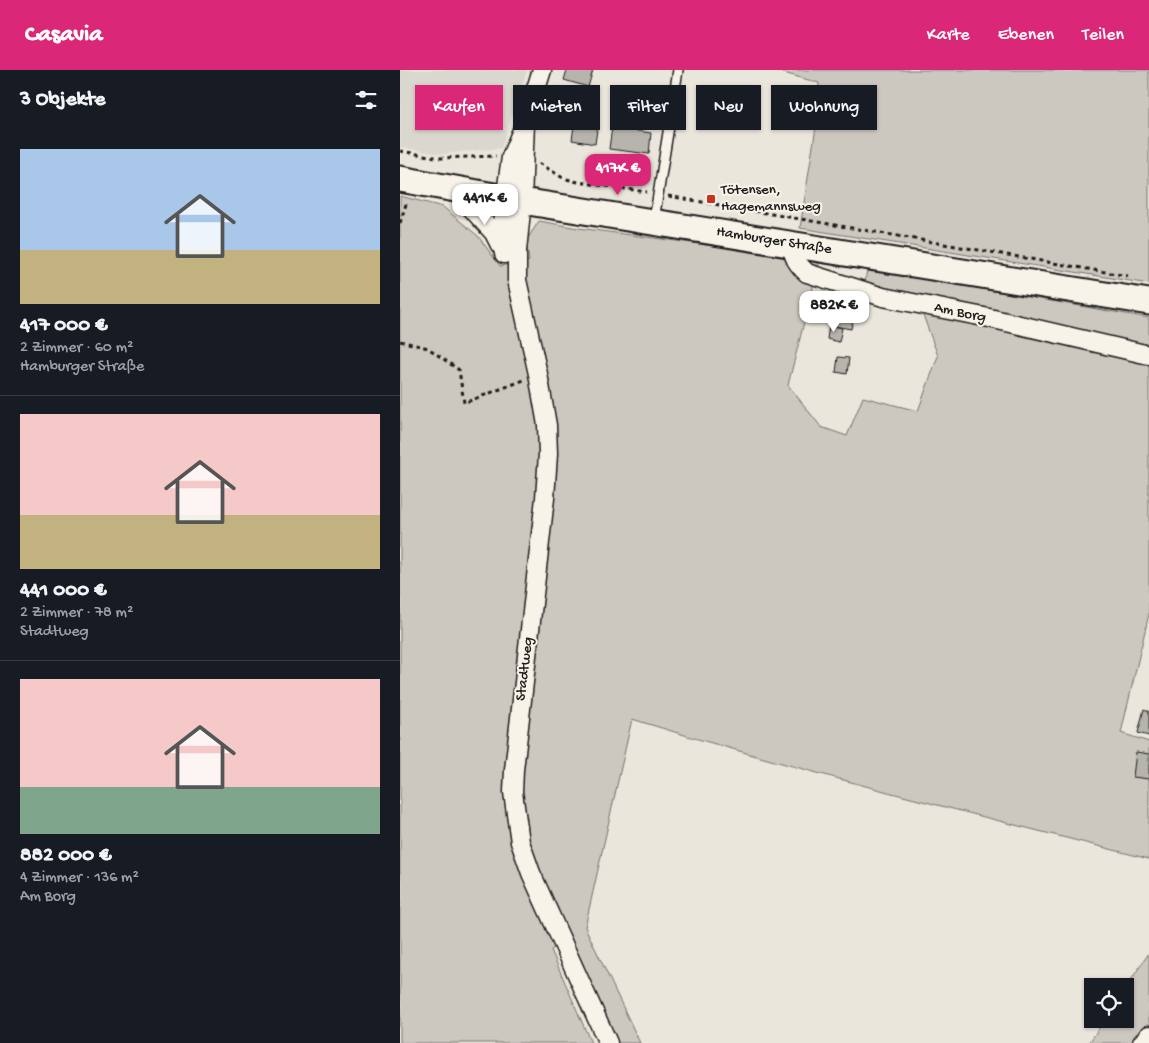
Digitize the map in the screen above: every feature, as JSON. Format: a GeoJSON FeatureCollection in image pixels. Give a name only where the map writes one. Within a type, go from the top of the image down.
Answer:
{"type":"FeatureCollection","features":[{"type":"Feature","properties":{"kind":"main road","name":"Hamburger Straße"},"geometry":{"type":"LineString","coordinates":[[400,179],[1149,302]]}},
{"type":"Feature","properties":{"kind":"street"},"geometry":{"type":"LineString","coordinates":[[513,199],[517,159],[525,123],[542,70]]}},
{"type":"Feature","properties":{"kind":"street","name":"Stadtweg"},"geometry":{"type":"LineString","coordinates":[[454,189],[494,232],[517,280]]}},
{"type":"Feature","properties":{"kind":"street","name":"Stadtweg"},"geometry":{"type":"LineString","coordinates":[[504,254],[500,230],[513,199]]}},
{"type":"Feature","properties":{"kind":"street","name":"Stadtweg"},"geometry":{"type":"LineString","coordinates":[[513,199],[517,280],[538,374],[546,425],[548,454],[546,498],[514,770],[514,800],[520,842],[608,1043]]}},
{"type":"Feature","properties":{"kind":"street","name":"Am Borg"},"geometry":{"type":"LineString","coordinates":[[791,243],[793,257],[807,273],[884,297],[989,318],[1149,355]]}},
{"type":"Feature","properties":{"kind":"street"},"geometry":{"type":"LineString","coordinates":[[1142,1043],[1149,1035]]}},
{"type":"Feature","properties":{"kind":"lane"},"geometry":{"type":"LineString","coordinates":[[654,222],[678,70]]}},
{"type":"Feature","properties":{"kind":"path"},"geometry":{"type":"LineString","coordinates":[[400,151],[441,158],[500,156],[536,162],[563,178],[578,182],[658,194],[1131,276]]}},
{"type":"Feature","properties":{"kind":"path"},"geometry":{"type":"LineString","coordinates":[[400,341],[428,348],[459,370],[464,403],[538,374]]}},
{"type":"Feature","properties":{"kind":"shaded area"},"geometry":{"type":"Polygon","coordinates":[[[400,70],[527,70],[522,85],[513,85],[513,112],[501,148],[441,154],[400,147],[400,70]]]}},
{"type":"Feature","properties":{"kind":"shaded area"},"geometry":{"type":"Polygon","coordinates":[[[773,70],[1149,70],[1149,284],[800,228],[816,130],[877,130],[877,85],[819,85],[819,83],[773,70]]]}},
{"type":"Feature","properties":{"kind":"shaded area"},"geometry":{"type":"Polygon","coordinates":[[[400,196],[443,207],[478,236],[500,266],[529,261],[526,241],[539,221],[578,228],[820,260],[788,385],[821,427],[847,436],[863,397],[918,411],[938,356],[923,315],[862,301],[867,269],[1149,318],[1149,614],[1121,733],[1149,742],[1149,859],[825,775],[632,719],[585,927],[640,1043],[615,1043],[569,938],[551,950],[591,1043],[400,1043],[400,196]]]}},
{"type":"Feature","properties":{"kind":"shaded area"},"geometry":{"type":"Polygon","coordinates":[[[1149,953],[1149,1026],[1135,1043],[1089,1043],[1099,1028],[1134,1028],[1134,978],[1132,978],[1149,953]]]}},
{"type":"Feature","properties":{"kind":"building"},"geometry":{"type":"Polygon","coordinates":[[[567,70],[593,70],[589,85],[564,80],[567,70]]]}},
{"type":"Feature","properties":{"kind":"building"},"geometry":{"type":"Polygon","coordinates":[[[573,130],[597,130],[595,144],[572,140],[573,130]]]}},
{"type":"Feature","properties":{"kind":"building"},"geometry":{"type":"Polygon","coordinates":[[[612,130],[632,130],[651,133],[649,154],[609,149],[612,130]]]}},
{"type":"Feature","properties":{"kind":"building"},"geometry":{"type":"Polygon","coordinates":[[[833,306],[855,310],[851,329],[829,325],[833,306]]]}},
{"type":"Feature","properties":{"kind":"building"},"geometry":{"type":"Polygon","coordinates":[[[829,325],[842,328],[839,342],[827,339],[829,325]]]}},
{"type":"Feature","properties":{"kind":"building"},"geometry":{"type":"Polygon","coordinates":[[[838,357],[849,358],[847,374],[836,372],[838,357]]]}},
{"type":"Feature","properties":{"kind":"building"},"geometry":{"type":"Polygon","coordinates":[[[1144,709],[1149,711],[1149,736],[1138,733],[1144,709]]]}},
{"type":"Feature","properties":{"kind":"building"},"geometry":{"type":"Polygon","coordinates":[[[1136,752],[1149,754],[1149,779],[1133,777],[1136,752]]]}},
{"type":"Feature","properties":{"kind":"place","name":"Tötensen, Hagemannsweg"},"geometry":{"type":"Point","coordinates":[711,199]}}]}
